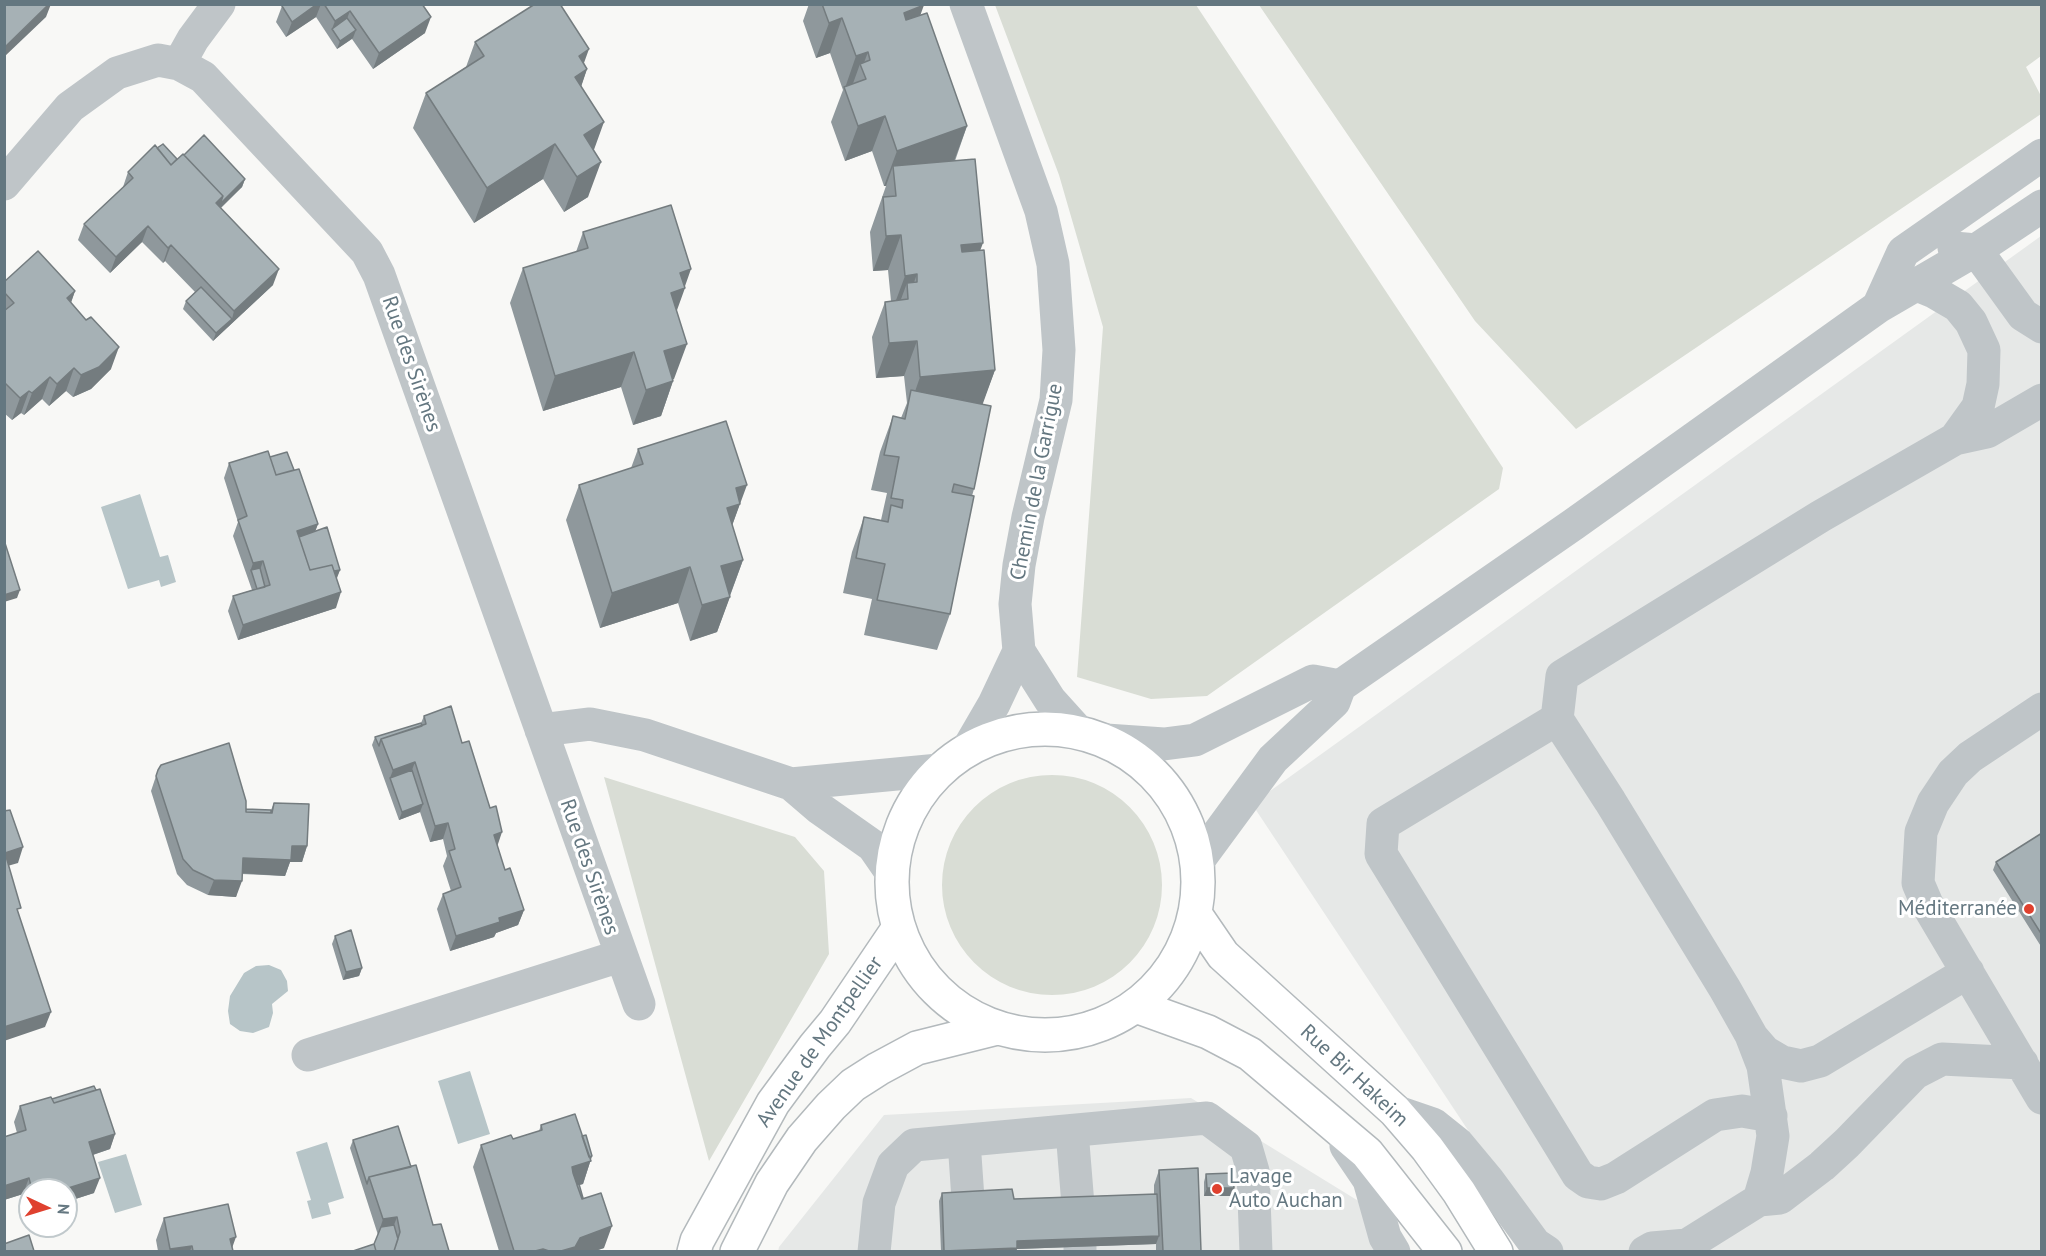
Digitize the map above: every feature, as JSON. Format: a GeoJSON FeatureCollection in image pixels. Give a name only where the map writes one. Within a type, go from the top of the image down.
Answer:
{"type":"FeatureCollection","features":[{"type":"Feature","properties":{"kind":"main road"},"geometry":{"type":"LineString","coordinates":[[1041,727],[1092,735],[1140,760],[1168,789],[1187,822],[1198,861],[1199,887],[1195,914],[1183,950],[1163,981],[1136,1006],[1092,1029],[1045,1036],[997,1028],[954,1007],[920,972],[898,929],[892,901],[891,872],[898,835],[915,800],[939,770],[969,747],[1004,733],[1041,727]]}},
{"type":"Feature","properties":{"kind":"main road","name":"Rue Bir Hakeim"},"geometry":{"type":"LineString","coordinates":[[1195,914],[1223,955],[1395,1111],[1427,1148],[1459,1192],[1496,1251]]}},
{"type":"Feature","properties":{"kind":"main road","name":"Avenue de Montpellier"},"geometry":{"type":"LineString","coordinates":[[694,1251],[773,1103],[835,1022],[898,929]]}},
{"type":"Feature","properties":{"kind":"main road"},"geometry":{"type":"LineString","coordinates":[[1136,1006],[1208,1032],[1250,1054],[1367,1154],[1445,1251]]}},
{"type":"Feature","properties":{"kind":"main road","name":"Avenue de Montpellier"},"geometry":{"type":"LineString","coordinates":[[737,1251],[772,1183],[802,1139],[853,1085],[917,1048],[997,1028]]}},
{"type":"Feature","properties":{"kind":"street"},"geometry":{"type":"LineString","coordinates":[[4,184],[70,107],[117,73],[158,60],[179,64],[193,39],[219,4]]}},
{"type":"Feature","properties":{"kind":"street","name":"Chemin de la Garrigue"},"geometry":{"type":"LineString","coordinates":[[966,4],[1041,211],[1053,275],[1059,350],[1056,400],[1019,565],[1015,604],[1019,651],[1050,700],[1092,735]]}},
{"type":"Feature","properties":{"kind":"street","name":"Rue des Sirènes"},"geometry":{"type":"LineString","coordinates":[[179,64],[203,77],[367,252],[379,275],[639,1004]]}},
{"type":"Feature","properties":{"kind":"street"},"geometry":{"type":"LineString","coordinates":[[1878,307],[1903,252],[2042,155]]}},
{"type":"Feature","properties":{"kind":"street"},"geometry":{"type":"LineString","coordinates":[[1198,861],[1273,759],[1334,702],[1340,686],[1574,524],[1878,307],[1976,250],[2042,206]]}},
{"type":"Feature","properties":{"kind":"street"},"geometry":{"type":"LineString","coordinates":[[1903,252],[1936,246],[1976,250],[2023,315],[2042,327]]}},
{"type":"Feature","properties":{"kind":"street"},"geometry":{"type":"LineString","coordinates":[[1917,285],[1958,306],[1971,322],[1984,350],[1983,384],[1978,407],[1955,439]]}},
{"type":"Feature","properties":{"kind":"street"},"geometry":{"type":"LineString","coordinates":[[1759,1200],[1772,1145],[1771,1116],[1763,1066],[1751,1035],[1725,988],[1557,719],[1562,676],[1821,516],[1955,439],[1987,432],[2042,400]]}},
{"type":"Feature","properties":{"kind":"street"},"geometry":{"type":"LineString","coordinates":[[969,747],[994,704],[1019,651]]}},
{"type":"Feature","properties":{"kind":"street"},"geometry":{"type":"LineString","coordinates":[[1092,735],[1164,744],[1195,740],[1313,681],[1340,686]]}},
{"type":"Feature","properties":{"kind":"street"},"geometry":{"type":"LineString","coordinates":[[2042,709],[1970,757],[1953,773],[1934,802],[1921,832],[1918,884],[1927,904],[2042,1098]]}},
{"type":"Feature","properties":{"kind":"street"},"geometry":{"type":"LineString","coordinates":[[1557,719],[1383,824],[1381,854],[1578,1175],[1588,1182],[1601,1184],[1616,1178],[1714,1115],[1742,1111],[1771,1116]]}},
{"type":"Feature","properties":{"kind":"street"},"geometry":{"type":"LineString","coordinates":[[540,730],[590,724],[645,735],[791,784],[819,808],[873,846],[891,872]]}},
{"type":"Feature","properties":{"kind":"street"},"geometry":{"type":"LineString","coordinates":[[791,784],[939,770]]}},
{"type":"Feature","properties":{"kind":"street"},"geometry":{"type":"LineString","coordinates":[[308,1055],[620,956]]}},
{"type":"Feature","properties":{"kind":"street"},"geometry":{"type":"LineString","coordinates":[[1751,1035],[1765,1052],[1782,1062],[1801,1066],[1820,1061],[1968,972]]}},
{"type":"Feature","properties":{"kind":"street"},"geometry":{"type":"LineString","coordinates":[[1645,1251],[1652,1248],[1685,1248],[1759,1200],[1780,1198],[1822,1166],[1915,1073],[1942,1059],[2022,1063]]}},
{"type":"Feature","properties":{"kind":"street"},"geometry":{"type":"LineString","coordinates":[[1395,1111],[1433,1124],[1458,1144],[1488,1180],[1535,1244],[1547,1251]]}},
{"type":"Feature","properties":{"kind":"street"},"geometry":{"type":"LineString","coordinates":[[874,1251],[879,1203],[893,1165],[914,1145],[1207,1118],[1246,1147],[1253,1171],[1256,1251]]}},
{"type":"Feature","properties":{"kind":"street"},"geometry":{"type":"LineString","coordinates":[[1327,1120],[1369,1180],[1386,1247]]}},
{"type":"Feature","properties":{"kind":"street"},"geometry":{"type":"LineString","coordinates":[[1072,1131],[1078,1205]]}},
{"type":"Feature","properties":{"kind":"street"},"geometry":{"type":"LineString","coordinates":[[964,1141],[968,1199]]}},
{"type":"Feature","properties":{"kind":"shaded area"},"geometry":{"type":"Polygon","coordinates":[[[995,5],[1196,5],[1503,468],[1499,489],[1207,696],[1151,699],[1077,677],[1103,327],[1059,175],[995,5]]]}},
{"type":"Feature","properties":{"kind":"shaded area"},"geometry":{"type":"Polygon","coordinates":[[[1259,5],[2041,5],[2041,56],[2026,67],[2041,96],[2041,114],[1576,429],[1475,321],[1259,5]]]}},
{"type":"Feature","properties":{"kind":"shaded area"},"geometry":{"type":"Polygon","coordinates":[[[2041,236],[2041,1251],[1548,1251],[1252,804],[2041,236]]]}},
{"type":"Feature","properties":{"kind":"shaded area"},"geometry":{"type":"Polygon","coordinates":[[[140,494],[160,557],[168,555],[176,582],[161,587],[159,580],[128,589],[101,507],[140,494]]]}},
{"type":"Feature","properties":{"kind":"shaded area"},"geometry":{"type":"Polygon","coordinates":[[[1041,775],[1063,775],[1094,783],[1113,793],[1130,807],[1144,824],[1154,843],[1162,874],[1162,896],[1154,927],[1144,946],[1130,963],[1113,977],[1094,987],[1063,995],[1041,995],[1000,982],[982,970],[967,955],[950,927],[942,896],[942,874],[955,833],[967,815],[982,800],[1010,783],[1041,775]]]}},
{"type":"Feature","properties":{"kind":"shaded area"},"geometry":{"type":"Polygon","coordinates":[[[604,777],[795,837],[824,871],[829,954],[709,1161],[604,777]]]}},
{"type":"Feature","properties":{"kind":"shaded area"},"geometry":{"type":"Polygon","coordinates":[[[269,965],[281,970],[287,981],[288,991],[272,1004],[273,1013],[269,1027],[253,1033],[240,1031],[230,1024],[228,1011],[230,996],[244,973],[256,966],[269,965]]]}},
{"type":"Feature","properties":{"kind":"shaded area"},"geometry":{"type":"Polygon","coordinates":[[[470,1071],[490,1134],[458,1144],[438,1081],[470,1071]]]}},
{"type":"Feature","properties":{"kind":"shaded area"},"geometry":{"type":"Polygon","coordinates":[[[1191,1098],[1391,1221],[1410,1252],[778,1252],[779,1247],[884,1115],[1191,1098]]]}},
{"type":"Feature","properties":{"kind":"shaded area"},"geometry":{"type":"Polygon","coordinates":[[[327,1142],[344,1198],[328,1203],[331,1214],[312,1219],[307,1201],[311,1200],[296,1152],[327,1142]]]}},
{"type":"Feature","properties":{"kind":"shaded area"},"geometry":{"type":"Polygon","coordinates":[[[126,1154],[142,1205],[115,1213],[98,1162],[126,1154]]]}},
{"type":"Feature","properties":{"kind":"building"},"geometry":{"type":"Polygon","coordinates":[[[4,4],[49,4],[5,47],[4,4]]]}},
{"type":"Feature","properties":{"kind":"building"},"geometry":{"type":"Polygon","coordinates":[[[284,4],[317,4],[292,22],[282,6],[284,4]]]}},
{"type":"Feature","properties":{"kind":"building"},"geometry":{"type":"Polygon","coordinates":[[[324,4],[422,4],[431,17],[379,53],[350,11],[335,21],[324,4]]]}},
{"type":"Feature","properties":{"kind":"building"},"geometry":{"type":"Polygon","coordinates":[[[535,4],[560,4],[589,49],[579,56],[587,69],[575,77],[604,122],[584,135],[601,162],[577,177],[555,144],[487,188],[426,93],[484,56],[475,42],[535,4]]]}},
{"type":"Feature","properties":{"kind":"building"},"geometry":{"type":"Polygon","coordinates":[[[822,4],[923,4],[904,13],[906,20],[927,13],[967,126],[897,151],[885,116],[858,126],[844,87],[866,79],[860,64],[870,60],[868,52],[856,56],[842,18],[829,23],[822,4]]]}},
{"type":"Feature","properties":{"kind":"building"},"geometry":{"type":"Polygon","coordinates":[[[347,18],[356,30],[340,41],[332,29],[347,18]]]}},
{"type":"Feature","properties":{"kind":"building"},"geometry":{"type":"Polygon","coordinates":[[[204,135],[245,179],[220,204],[223,196],[184,155],[204,135]]]}},
{"type":"Feature","properties":{"kind":"building"},"geometry":{"type":"Polygon","coordinates":[[[163,144],[177,159],[171,165],[157,148],[163,144]]]}},
{"type":"Feature","properties":{"kind":"building"},"geometry":{"type":"Polygon","coordinates":[[[155,145],[171,165],[183,154],[223,196],[216,203],[279,269],[234,311],[171,245],[168,248],[148,226],[116,257],[84,224],[133,178],[128,172],[155,145]]]}},
{"type":"Feature","properties":{"kind":"building"},"geometry":{"type":"Polygon","coordinates":[[[975,159],[983,243],[961,245],[962,252],[984,250],[995,370],[920,377],[917,341],[889,343],[885,302],[908,299],[907,283],[917,282],[917,274],[905,276],[901,235],[886,236],[883,197],[896,196],[893,166],[975,159]]]}},
{"type":"Feature","properties":{"kind":"building"},"geometry":{"type":"Polygon","coordinates":[[[671,205],[691,269],[680,273],[685,288],[671,293],[687,344],[664,351],[673,381],[646,390],[634,352],[555,376],[523,268],[588,248],[583,232],[671,205]]]}},
{"type":"Feature","properties":{"kind":"building"},"geometry":{"type":"Polygon","coordinates":[[[38,251],[75,291],[67,298],[86,320],[91,317],[119,347],[99,367],[81,375],[74,368],[57,384],[50,377],[32,393],[29,391],[20,398],[4,382],[4,311],[14,303],[4,292],[4,282],[38,251]]]}},
{"type":"Feature","properties":{"kind":"building"},"geometry":{"type":"Polygon","coordinates":[[[201,287],[232,319],[216,333],[186,301],[201,287]]]}},
{"type":"Feature","properties":{"kind":"building"},"geometry":{"type":"Polygon","coordinates":[[[911,390],[991,406],[974,489],[954,484],[952,492],[974,496],[950,614],[877,600],[885,564],[856,558],[864,517],[888,522],[891,505],[902,508],[903,500],[891,498],[899,457],[884,455],[893,416],[905,419],[911,390]]]}},
{"type":"Feature","properties":{"kind":"building"},"geometry":{"type":"Polygon","coordinates":[[[726,421],[747,485],[736,488],[740,504],[727,508],[743,560],[721,566],[730,597],[702,605],[690,567],[612,593],[579,485],[643,464],[638,449],[726,421]]]}},
{"type":"Feature","properties":{"kind":"building"},"geometry":{"type":"Polygon","coordinates":[[[268,451],[276,475],[299,469],[318,524],[297,531],[310,570],[332,565],[341,592],[243,625],[233,596],[270,585],[263,561],[253,563],[238,520],[247,516],[229,463],[268,451]]]}},
{"type":"Feature","properties":{"kind":"building"},"geometry":{"type":"Polygon","coordinates":[[[287,452],[294,470],[276,475],[270,457],[287,452]]]}},
{"type":"Feature","properties":{"kind":"building"},"geometry":{"type":"Polygon","coordinates":[[[327,527],[340,570],[334,571],[332,565],[310,570],[299,537],[327,527]]]}},
{"type":"Feature","properties":{"kind":"building"},"geometry":{"type":"Polygon","coordinates":[[[4,540],[20,590],[4,595],[4,540]]]}},
{"type":"Feature","properties":{"kind":"building"},"geometry":{"type":"Polygon","coordinates":[[[260,568],[265,587],[257,589],[251,570],[260,568]]]}},
{"type":"Feature","properties":{"kind":"building"},"geometry":{"type":"Polygon","coordinates":[[[451,706],[462,743],[469,741],[490,808],[496,806],[502,832],[494,835],[505,870],[510,868],[524,910],[499,918],[500,922],[456,936],[443,894],[461,887],[449,851],[455,849],[448,823],[435,826],[415,762],[393,770],[381,739],[426,724],[424,716],[451,706]]]}},
{"type":"Feature","properties":{"kind":"building"},"geometry":{"type":"Polygon","coordinates":[[[421,723],[422,726],[381,739],[379,746],[375,737],[421,723]]]}},
{"type":"Feature","properties":{"kind":"building"},"geometry":{"type":"Polygon","coordinates":[[[229,743],[246,801],[246,812],[272,813],[274,803],[309,804],[307,846],[292,846],[291,860],[243,858],[242,881],[214,880],[193,870],[183,859],[156,776],[161,765],[229,743]]]}},
{"type":"Feature","properties":{"kind":"building"},"geometry":{"type":"Polygon","coordinates":[[[412,770],[423,804],[402,812],[390,778],[412,770]]]}},
{"type":"Feature","properties":{"kind":"building"},"geometry":{"type":"Polygon","coordinates":[[[246,809],[271,810],[271,813],[246,812],[246,809]]]}},
{"type":"Feature","properties":{"kind":"building"},"geometry":{"type":"Polygon","coordinates":[[[10,810],[23,847],[5,853],[21,908],[17,909],[51,1012],[4,1027],[4,811],[10,810]]]}},
{"type":"Feature","properties":{"kind":"building","name":"Méditerranée"},"geometry":{"type":"Polygon","coordinates":[[[2042,833],[2042,935],[1996,862],[2042,833]]]}},
{"type":"Feature","properties":{"kind":"building"},"geometry":{"type":"Polygon","coordinates":[[[351,930],[362,968],[346,972],[335,936],[351,930]]]}},
{"type":"Feature","properties":{"kind":"building"},"geometry":{"type":"Polygon","coordinates":[[[94,1086],[96,1090],[54,1103],[52,1099],[94,1086]]]}},
{"type":"Feature","properties":{"kind":"building"},"geometry":{"type":"Polygon","coordinates":[[[100,1089],[115,1134],[89,1142],[100,1178],[78,1185],[78,1178],[18,1178],[18,1182],[4,1186],[4,1137],[26,1130],[20,1106],[51,1097],[54,1103],[100,1089]]]}},
{"type":"Feature","properties":{"kind":"building"},"geometry":{"type":"Polygon","coordinates":[[[575,1114],[591,1161],[572,1167],[573,1173],[582,1199],[601,1193],[612,1226],[580,1238],[575,1247],[561,1251],[543,1249],[514,1251],[481,1145],[511,1135],[513,1139],[542,1130],[541,1125],[575,1114]]]}},
{"type":"Feature","properties":{"kind":"building"},"geometry":{"type":"Polygon","coordinates":[[[398,1126],[411,1167],[369,1177],[367,1184],[353,1140],[398,1126]]]}},
{"type":"Feature","properties":{"kind":"building"},"geometry":{"type":"Polygon","coordinates":[[[586,1135],[592,1156],[589,1157],[582,1136],[586,1135]]]}},
{"type":"Feature","properties":{"kind":"building"},"geometry":{"type":"Polygon","coordinates":[[[416,1165],[433,1225],[441,1224],[449,1251],[394,1251],[400,1232],[397,1217],[383,1219],[369,1177],[416,1165]]]}},
{"type":"Feature","properties":{"kind":"building"},"geometry":{"type":"Polygon","coordinates":[[[1198,1168],[1201,1251],[1163,1251],[1159,1170],[1198,1168]]]}},
{"type":"Feature","properties":{"kind":"building"},"geometry":{"type":"Polygon","coordinates":[[[1233,1173],[1234,1188],[1207,1188],[1206,1174],[1233,1173]]]}},
{"type":"Feature","properties":{"kind":"building"},"geometry":{"type":"Polygon","coordinates":[[[579,1184],[583,1198],[582,1199],[577,1185],[579,1184]]]}},
{"type":"Feature","properties":{"kind":"building"},"geometry":{"type":"Polygon","coordinates":[[[1012,1189],[1014,1199],[1157,1194],[1159,1236],[1017,1241],[1017,1248],[944,1251],[942,1193],[1012,1189]]]}},
{"type":"Feature","properties":{"kind":"building"},"geometry":{"type":"Polygon","coordinates":[[[228,1204],[236,1237],[230,1239],[233,1251],[193,1251],[192,1246],[170,1249],[164,1218],[228,1204]]]}},
{"type":"Feature","properties":{"kind":"building"},"geometry":{"type":"Polygon","coordinates":[[[394,1225],[398,1239],[394,1251],[376,1251],[374,1244],[381,1227],[394,1225]]]}},
{"type":"Feature","properties":{"kind":"building"},"geometry":{"type":"Polygon","coordinates":[[[21,1238],[30,1238],[34,1251],[4,1251],[4,1244],[21,1238]]]}},
{"type":"Feature","properties":{"kind":"building"},"geometry":{"type":"Polygon","coordinates":[[[374,1244],[376,1251],[353,1251],[374,1244]]]}},
{"type":"Feature","properties":{"kind":"place","name":"Méditerranée"},"geometry":{"type":"Point","coordinates":[2029,909]}},
{"type":"Feature","properties":{"kind":"place","name":"Lavage Auto Auchan"},"geometry":{"type":"Point","coordinates":[1217,1189]}}]}
